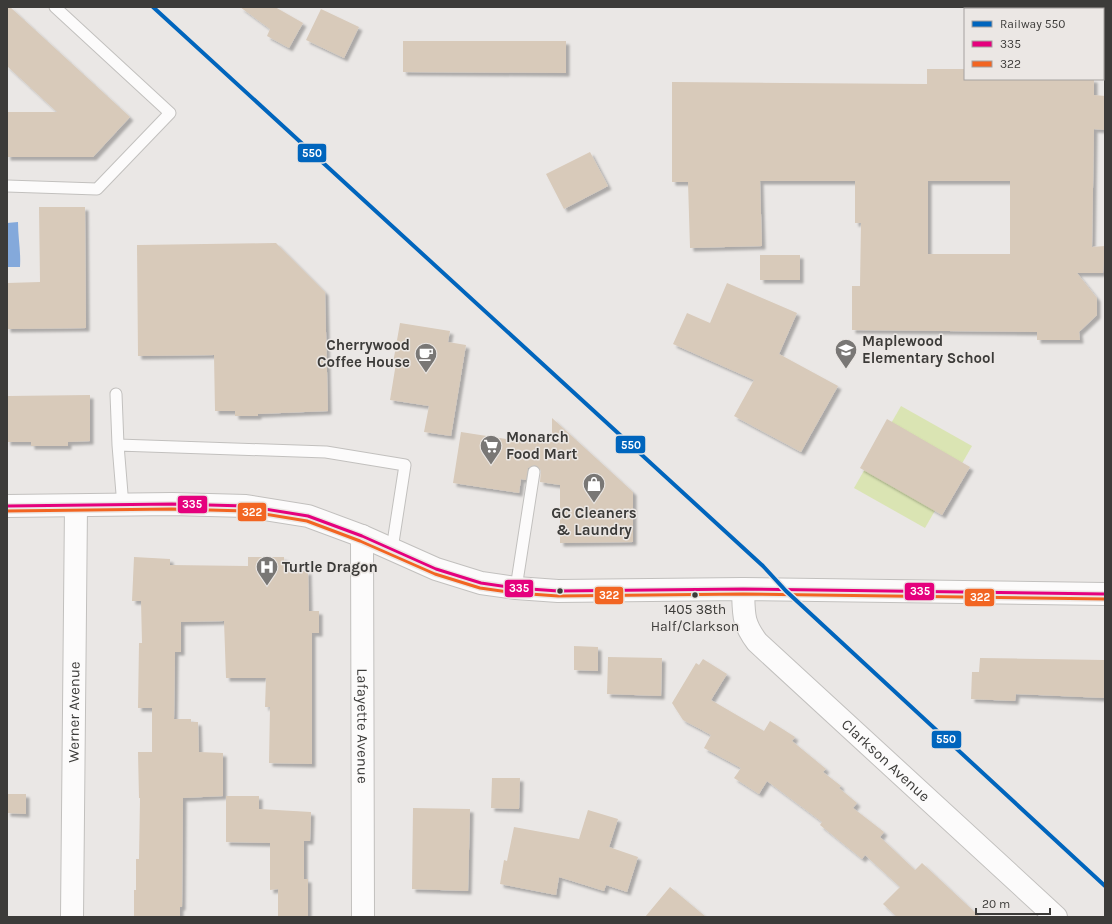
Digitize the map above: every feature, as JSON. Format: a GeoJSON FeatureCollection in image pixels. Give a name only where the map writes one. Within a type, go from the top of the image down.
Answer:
{"type":"FeatureCollection","features":[{"type":"Feature","properties":{"kind":"street"},"geometry":{"type":"LineString","coordinates":[[7,506],[124,506],[172,504],[246,506],[308,516],[362,536],[436,569],[481,583],[516,588],[558,591],[743,589],[1105,594]]}},
{"type":"Feature","properties":{"kind":"street","name":"Werner Avenue"},"geometry":{"type":"LineString","coordinates":[[72,917],[76,506]]}},
{"type":"Feature","properties":{"kind":"street","name":"Lafayette Avenue"},"geometry":{"type":"LineString","coordinates":[[362,536],[363,917]]}},
{"type":"Feature","properties":{"kind":"street","name":"Clarkson Avenue"},"geometry":{"type":"LineString","coordinates":[[743,589],[744,616],[748,629],[757,642],[1056,917]]}},
{"type":"Feature","properties":{"kind":"lane"},"geometry":{"type":"LineString","coordinates":[[7,186],[97,189],[170,113],[55,7]]}},
{"type":"Feature","properties":{"kind":"lane"},"geometry":{"type":"LineString","coordinates":[[116,394],[118,445],[124,506]]}},
{"type":"Feature","properties":{"kind":"lane"},"geometry":{"type":"LineString","coordinates":[[118,445],[326,452],[405,465],[392,549]]}},
{"type":"Feature","properties":{"kind":"lane"},"geometry":{"type":"LineString","coordinates":[[516,588],[534,472]]}},
{"type":"Feature","properties":{"kind":"green space"},"geometry":{"type":"Polygon","coordinates":[[[901,406],[972,446],[925,528],[854,488],[901,406]]]}},
{"type":"Feature","properties":{"kind":"water"},"geometry":{"type":"Polygon","coordinates":[[[18,222],[20,267],[7,267],[7,223],[18,222]]]}},
{"type":"Feature","properties":{"kind":"building"},"geometry":{"type":"Polygon","coordinates":[[[7,7],[10,7],[130,117],[93,157],[7,157],[7,112],[57,112],[7,66],[7,7]]]}},
{"type":"Feature","properties":{"kind":"building"},"geometry":{"type":"Polygon","coordinates":[[[240,7],[275,7],[303,23],[289,48],[267,36],[270,29],[240,7]]]}},
{"type":"Feature","properties":{"kind":"building"},"geometry":{"type":"Polygon","coordinates":[[[321,9],[359,27],[344,58],[306,40],[321,9]]]}},
{"type":"Feature","properties":{"kind":"building"},"geometry":{"type":"Polygon","coordinates":[[[403,41],[566,41],[566,73],[403,72],[403,41]]]}},
{"type":"Feature","properties":{"kind":"building"},"geometry":{"type":"Polygon","coordinates":[[[927,69],[964,69],[964,80],[1094,80],[1094,95],[1105,96],[1105,130],[1094,129],[1092,247],[1105,246],[1103,273],[1077,273],[1097,298],[1097,315],[1079,332],[1080,340],[1037,340],[1037,332],[852,330],[852,286],[860,286],[861,223],[855,223],[855,181],[760,181],[762,246],[690,248],[688,182],[672,182],[672,82],[927,84],[927,69]],[[928,181],[928,254],[1010,254],[1010,181],[928,181]]]}},
{"type":"Feature","properties":{"kind":"building"},"geometry":{"type":"Polygon","coordinates":[[[590,152],[608,186],[564,209],[546,174],[590,152]]]}},
{"type":"Feature","properties":{"kind":"building"},"geometry":{"type":"Polygon","coordinates":[[[39,207],[85,207],[86,328],[7,329],[7,283],[40,282],[39,207]]]}},
{"type":"Feature","properties":{"kind":"building"},"geometry":{"type":"Polygon","coordinates":[[[276,243],[325,292],[328,411],[258,414],[258,416],[235,416],[235,411],[215,411],[214,355],[138,356],[137,245],[276,243]]]}},
{"type":"Feature","properties":{"kind":"building"},"geometry":{"type":"Polygon","coordinates":[[[760,255],[800,255],[800,280],[760,280],[760,255]]]}},
{"type":"Feature","properties":{"kind":"building"},"geometry":{"type":"Polygon","coordinates":[[[727,283],[797,313],[779,354],[838,386],[801,452],[734,416],[754,380],[673,344],[687,313],[710,323],[727,283]]]}},
{"type":"Feature","properties":{"kind":"building"},"geometry":{"type":"Polygon","coordinates":[[[400,323],[450,331],[448,342],[466,345],[451,436],[424,432],[429,406],[390,400],[396,363],[393,363],[400,323]]]}},
{"type":"Feature","properties":{"kind":"building"},"geometry":{"type":"Polygon","coordinates":[[[90,395],[90,441],[68,442],[68,446],[31,446],[31,442],[7,442],[7,396],[90,395]]]}},
{"type":"Feature","properties":{"kind":"building"},"geometry":{"type":"Polygon","coordinates":[[[552,418],[633,492],[633,542],[560,543],[560,485],[540,482],[541,470],[535,465],[528,468],[526,480],[521,479],[519,493],[453,483],[461,432],[525,442],[552,442],[552,418]]]}},
{"type":"Feature","properties":{"kind":"building"},"geometry":{"type":"Polygon","coordinates":[[[887,419],[970,467],[942,515],[860,468],[887,419]]]}},
{"type":"Feature","properties":{"kind":"building"},"geometry":{"type":"Polygon","coordinates":[[[134,557],[170,559],[170,565],[248,566],[248,557],[284,557],[285,572],[308,571],[309,611],[319,611],[319,633],[312,633],[312,764],[269,763],[270,707],[265,707],[266,678],[226,678],[224,621],[181,622],[181,652],[175,652],[174,719],[191,719],[191,722],[198,722],[199,752],[223,753],[223,796],[183,798],[182,907],[180,907],[180,917],[134,917],[136,859],[139,859],[140,798],[138,752],[152,752],[152,708],[138,708],[139,643],[142,643],[141,601],[132,601],[134,557]]]}},
{"type":"Feature","properties":{"kind":"building"},"geometry":{"type":"Polygon","coordinates":[[[574,646],[598,647],[598,671],[574,670],[574,646]]]}},
{"type":"Feature","properties":{"kind":"building"},"geometry":{"type":"Polygon","coordinates":[[[608,657],[662,658],[661,696],[607,694],[608,657]]]}},
{"type":"Feature","properties":{"kind":"building"},"geometry":{"type":"Polygon","coordinates":[[[980,658],[1105,660],[1105,698],[1016,694],[1015,701],[971,699],[972,672],[979,672],[980,658]]]}},
{"type":"Feature","properties":{"kind":"building"},"geometry":{"type":"Polygon","coordinates":[[[703,659],[727,674],[711,700],[764,731],[770,721],[795,737],[792,741],[826,769],[823,772],[841,786],[839,788],[857,803],[853,808],[884,832],[880,837],[915,870],[922,863],[980,917],[897,917],[883,904],[900,887],[865,855],[862,859],[820,825],[822,822],[767,781],[759,794],[734,778],[741,768],[704,748],[711,735],[683,720],[672,703],[696,663],[699,665],[703,659]]]}},
{"type":"Feature","properties":{"kind":"building"},"geometry":{"type":"Polygon","coordinates":[[[492,778],[520,778],[519,809],[491,808],[492,778]]]}},
{"type":"Feature","properties":{"kind":"building"},"geometry":{"type":"Polygon","coordinates":[[[7,794],[26,794],[26,814],[7,813],[7,794]]]}},
{"type":"Feature","properties":{"kind":"building"},"geometry":{"type":"Polygon","coordinates":[[[226,796],[259,796],[259,809],[311,812],[310,841],[304,841],[304,879],[308,879],[308,917],[278,917],[278,889],[270,890],[270,843],[226,842],[226,796]]]}},
{"type":"Feature","properties":{"kind":"building"},"geometry":{"type":"Polygon","coordinates":[[[413,808],[470,809],[468,891],[412,889],[413,808]]]}},
{"type":"Feature","properties":{"kind":"building"},"geometry":{"type":"Polygon","coordinates":[[[588,810],[618,819],[609,847],[638,857],[627,892],[606,885],[604,891],[559,877],[556,895],[500,884],[504,860],[507,861],[514,827],[579,839],[588,810]]]}},
{"type":"Feature","properties":{"kind":"building"},"geometry":{"type":"Polygon","coordinates":[[[670,887],[706,917],[645,917],[670,887]]]}},
{"type":"Feature","properties":{"kind":"rail line","name":"550"},"geometry":{"type":"LineString","coordinates":[[153,7],[763,566],[786,591],[1105,886]]}},
{"type":"Feature","properties":{"kind":"transit line","name":"335"},"geometry":{"type":"LineString","coordinates":[[7,506],[172,504],[246,506],[308,516],[362,536],[436,569],[481,583],[516,588],[558,591],[743,589],[1105,594]]}},
{"type":"Feature","properties":{"kind":"transit line","name":"322"},"geometry":{"type":"LineString","coordinates":[[7,511],[172,509],[246,511],[307,521],[360,541],[435,574],[480,588],[516,593],[558,596],[743,594],[1105,599]]}},
{"type":"Feature","properties":{"kind":"place","name":"Maplewood Elementary School"},"geometry":{"type":"Point","coordinates":[846,370]}},
{"type":"Feature","properties":{"kind":"place","name":"Cherrywood Coffee House"},"geometry":{"type":"Point","coordinates":[426,374]}},
{"type":"Feature","properties":{"kind":"place","name":"Monarch Food Mart"},"geometry":{"type":"Point","coordinates":[491,466]}},
{"type":"Feature","properties":{"kind":"place","name":"GC Cleaners & Laundry"},"geometry":{"type":"Point","coordinates":[594,504]}},
{"type":"Feature","properties":{"kind":"place","name":"Turtle Dragon"},"geometry":{"type":"Point","coordinates":[267,586]}},
{"type":"Feature","properties":{"kind":"place","name":"1405 38th Half/Clarkson"},"geometry":{"type":"Point","coordinates":[695,595]}}]}
